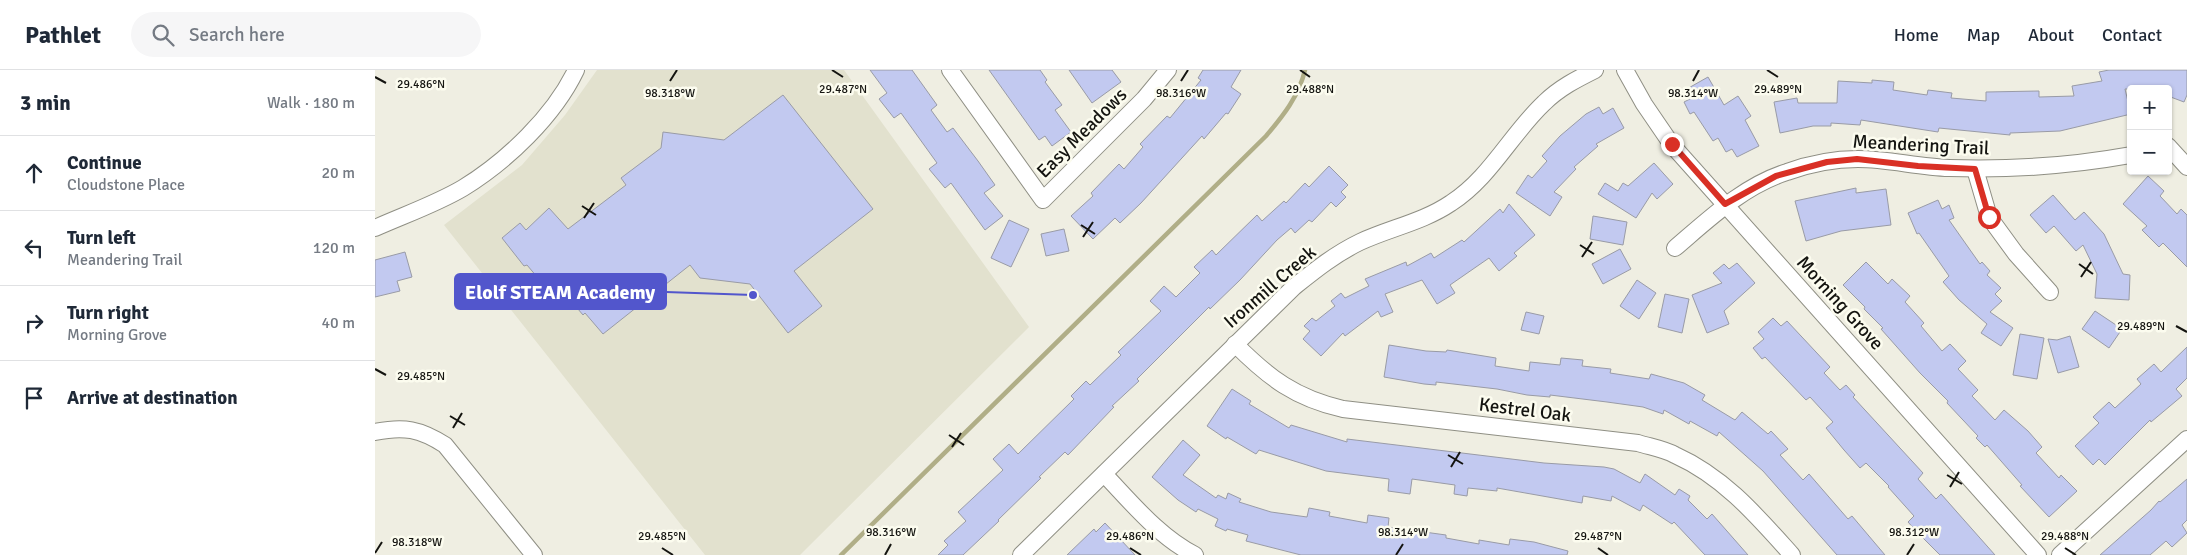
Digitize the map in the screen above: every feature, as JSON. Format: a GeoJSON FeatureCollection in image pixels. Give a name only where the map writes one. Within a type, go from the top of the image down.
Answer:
{"type":"FeatureCollection","features":[{"type":"Feature","properties":{"kind":"street"},"geometry":{"type":"LineString","coordinates":[[375,228],[462,188],[519,145],[565,92],[576,70]]}},
{"type":"Feature","properties":{"kind":"street","name":"Easy Meadows"},"geometry":{"type":"LineString","coordinates":[[950,70],[1043,200],[1144,100],[1165,72]]}},
{"type":"Feature","properties":{"kind":"street","name":"Ironmill Creek"},"geometry":{"type":"LineString","coordinates":[[1021,555],[1294,287],[1322,265],[1359,242],[1427,216],[1451,203],[1479,180],[1543,103],[1570,83],[1595,70]]}},
{"type":"Feature","properties":{"kind":"street","name":"Morning Grove"},"geometry":{"type":"LineString","coordinates":[[1625,70],[1644,104],[1672,144],[2038,555]]}},
{"type":"Feature","properties":{"kind":"street"},"geometry":{"type":"LineString","coordinates":[[2172,150],[2187,167]]}},
{"type":"Feature","properties":{"kind":"street","name":"Meandering Trail"},"geometry":{"type":"LineString","coordinates":[[1675,248],[1725,204],[1776,176],[1827,162],[1857,159],[1918,166],[1975,169],[2049,166],[2127,156]]}},
{"type":"Feature","properties":{"kind":"street"},"geometry":{"type":"LineString","coordinates":[[1975,169],[1989,217],[2011,247],[2050,292]]}},
{"type":"Feature","properties":{"kind":"street","name":"Kestrel Oak"},"geometry":{"type":"LineString","coordinates":[[1235,344],[1262,371],[1287,389],[1323,405],[1343,409],[1638,443],[1674,454],[1702,468],[1727,486],[1792,555]]}},
{"type":"Feature","properties":{"kind":"street"},"geometry":{"type":"LineString","coordinates":[[375,432],[409,429],[428,434],[445,444],[534,555]]}},
{"type":"Feature","properties":{"kind":"street"},"geometry":{"type":"LineString","coordinates":[[2060,555],[2187,439]]}},
{"type":"Feature","properties":{"kind":"street"},"geometry":{"type":"LineString","coordinates":[[1104,474],[1143,515],[1180,547],[1195,555]]}},
{"type":"Feature","properties":{"kind":"shaded area"},"geometry":{"type":"Polygon","coordinates":[[[597,70],[844,70],[1029,327],[800,555],[705,555],[444,225],[522,165],[565,115],[597,70]]]}},
{"type":"Feature","properties":{"kind":"building"},"geometry":{"type":"Polygon","coordinates":[[[870,70],[912,70],[937,105],[931,110],[947,132],[953,128],[995,185],[984,193],[1003,216],[985,230],[951,183],[945,188],[929,169],[937,163],[901,113],[894,118],[879,99],[887,93],[870,70]]]}},
{"type":"Feature","properties":{"kind":"building"},"geometry":{"type":"Polygon","coordinates":[[[989,70],[1040,70],[1047,80],[1045,82],[1062,105],[1055,110],[1071,132],[1052,146],[1045,136],[1039,140],[989,70]]]}},
{"type":"Feature","properties":{"kind":"building"},"geometry":{"type":"Polygon","coordinates":[[[1069,70],[1112,70],[1121,82],[1092,103],[1069,70]]]}},
{"type":"Feature","properties":{"kind":"building"},"geometry":{"type":"Polygon","coordinates":[[[1203,70],[1241,70],[1231,87],[1241,94],[1228,114],[1226,113],[1204,139],[1202,136],[1141,203],[1120,223],[1115,218],[1093,239],[1071,216],[1093,196],[1091,193],[1119,164],[1124,169],[1143,147],[1140,144],[1167,116],[1170,118],[1201,80],[1198,78],[1203,70]]]}},
{"type":"Feature","properties":{"kind":"building"},"geometry":{"type":"Polygon","coordinates":[[[2109,70],[2187,70],[2187,95],[2184,102],[2172,98],[2172,85],[2127,85],[2127,89],[2125,89],[2127,115],[2060,131],[2010,133],[2010,135],[1939,128],[1938,132],[1861,120],[1860,125],[1831,123],[1831,126],[1813,126],[1780,133],[1774,102],[1797,98],[1798,103],[1837,103],[1838,81],[1872,83],[1872,80],[1894,82],[1893,90],[1927,95],[1928,90],[1952,93],[1951,98],[1986,101],[1986,92],[2039,91],[2039,97],[2074,96],[2072,86],[2102,81],[2099,72],[2109,70]]]}},
{"type":"Feature","properties":{"kind":"building"},"geometry":{"type":"Polygon","coordinates":[[[1708,77],[1724,105],[1738,96],[1751,116],[1745,120],[1759,146],[1737,157],[1732,149],[1726,152],[1718,138],[1713,141],[1694,112],[1690,114],[1684,102],[1690,99],[1685,90],[1708,77]]]}},
{"type":"Feature","properties":{"kind":"building"},"geometry":{"type":"Polygon","coordinates":[[[783,95],[873,209],[794,271],[822,306],[788,333],[750,284],[700,278],[690,265],[603,334],[585,313],[583,315],[552,278],[543,284],[527,265],[524,266],[502,238],[520,223],[526,230],[549,208],[568,229],[626,185],[621,178],[661,148],[663,132],[724,140],[783,95]]]}},
{"type":"Feature","properties":{"kind":"building"},"geometry":{"type":"Polygon","coordinates":[[[1599,107],[1603,114],[1613,108],[1624,128],[1596,144],[1598,146],[1574,167],[1576,169],[1554,192],[1562,197],[1550,216],[1516,193],[1528,175],[1532,178],[1547,161],[1542,156],[1560,136],[1586,114],[1599,107]]]}},
{"type":"Feature","properties":{"kind":"building"},"geometry":{"type":"Polygon","coordinates":[[[1654,163],[1673,184],[1657,199],[1652,193],[1636,218],[1598,194],[1605,183],[1618,191],[1623,183],[1628,186],[1654,163]]]}},
{"type":"Feature","properties":{"kind":"building"},"geometry":{"type":"Polygon","coordinates":[[[1329,166],[1348,185],[1341,192],[1346,197],[1336,207],[1331,202],[1312,222],[1309,220],[1295,233],[1291,228],[1277,240],[1240,280],[1210,309],[1209,307],[1137,379],[1139,381],[1112,406],[1114,407],[1068,455],[1065,452],[1039,477],[1041,478],[999,521],[963,555],[938,555],[948,545],[944,541],[966,521],[958,512],[1003,470],[993,459],[1009,444],[1018,454],[1074,399],[1071,396],[1086,381],[1090,385],[1121,355],[1118,352],[1161,311],[1150,301],[1164,286],[1176,297],[1200,273],[1194,267],[1212,250],[1216,255],[1257,215],[1262,221],[1284,201],[1286,203],[1305,183],[1309,187],[1329,166]]]}},
{"type":"Feature","properties":{"kind":"building"},"geometry":{"type":"Polygon","coordinates":[[[2148,176],[2164,191],[2160,196],[2177,214],[2181,209],[2187,215],[2187,267],[2163,243],[2159,247],[2142,230],[2147,226],[2123,204],[2148,176]]]}},
{"type":"Feature","properties":{"kind":"building"},"geometry":{"type":"Polygon","coordinates":[[[1856,188],[1856,193],[1886,189],[1891,225],[1841,231],[1806,241],[1795,201],[1856,188]]]}},
{"type":"Feature","properties":{"kind":"building"},"geometry":{"type":"Polygon","coordinates":[[[2053,195],[2075,220],[2084,212],[2104,234],[2123,274],[2130,275],[2129,300],[2095,298],[2097,274],[2083,245],[2076,251],[2054,226],[2046,233],[2030,215],[2053,195]]]}},
{"type":"Feature","properties":{"kind":"building"},"geometry":{"type":"Polygon","coordinates":[[[1938,200],[1942,209],[1949,205],[1954,218],[1949,220],[1980,264],[1982,262],[1990,271],[1987,275],[2001,288],[1995,294],[2002,301],[1990,312],[2013,328],[2001,346],[1981,333],[1987,324],[1959,300],[1943,282],[1949,276],[1919,233],[1917,234],[1908,213],[1938,200]]]}},
{"type":"Feature","properties":{"kind":"building"},"geometry":{"type":"Polygon","coordinates":[[[1509,204],[1535,235],[1514,253],[1517,256],[1499,271],[1489,258],[1450,285],[1455,293],[1437,304],[1422,280],[1385,294],[1393,312],[1381,317],[1378,311],[1345,336],[1343,333],[1321,356],[1303,339],[1310,331],[1304,326],[1312,318],[1316,321],[1335,306],[1331,301],[1341,293],[1345,298],[1369,286],[1365,279],[1406,262],[1407,266],[1431,253],[1434,258],[1462,240],[1464,242],[1500,209],[1503,213],[1509,204]]]}},
{"type":"Feature","properties":{"kind":"building"},"geometry":{"type":"Polygon","coordinates":[[[1593,216],[1627,222],[1623,245],[1590,239],[1593,216]]]}},
{"type":"Feature","properties":{"kind":"building"},"geometry":{"type":"Polygon","coordinates":[[[1009,220],[1029,229],[1011,267],[991,258],[1009,220]]]}},
{"type":"Feature","properties":{"kind":"building"},"geometry":{"type":"Polygon","coordinates":[[[1064,229],[1069,251],[1046,256],[1041,234],[1064,229]]]}},
{"type":"Feature","properties":{"kind":"building"},"geometry":{"type":"Polygon","coordinates":[[[1620,249],[1631,269],[1603,284],[1592,264],[1620,249]]]}},
{"type":"Feature","properties":{"kind":"building"},"geometry":{"type":"Polygon","coordinates":[[[405,252],[412,277],[397,281],[400,291],[375,297],[375,260],[405,252]]]}},
{"type":"Feature","properties":{"kind":"building"},"geometry":{"type":"Polygon","coordinates":[[[1866,262],[1888,284],[1892,279],[1910,296],[1905,302],[1924,323],[1921,326],[1942,351],[1950,344],[1966,361],[1958,369],[1978,390],[1972,396],[1995,420],[2004,410],[2028,431],[2042,447],[2036,453],[2059,478],[2061,475],[2077,491],[2049,517],[2020,486],[2022,485],[1987,445],[1985,447],[1976,438],[1978,436],[1947,403],[1948,401],[1920,373],[1881,329],[1883,328],[1864,309],[1865,307],[1843,285],[1866,262]]]}},
{"type":"Feature","properties":{"kind":"building"},"geometry":{"type":"Polygon","coordinates":[[[1737,263],[1755,283],[1724,311],[1729,324],[1707,333],[1692,295],[1722,283],[1713,273],[1724,264],[1729,269],[1737,263]]]}},
{"type":"Feature","properties":{"kind":"building"},"geometry":{"type":"Polygon","coordinates":[[[1637,280],[1656,293],[1639,319],[1620,306],[1637,280]]]}},
{"type":"Feature","properties":{"kind":"building"},"geometry":{"type":"Polygon","coordinates":[[[1665,294],[1689,299],[1682,333],[1658,327],[1665,294]]]}},
{"type":"Feature","properties":{"kind":"building"},"geometry":{"type":"Polygon","coordinates":[[[2095,311],[2122,329],[2109,348],[2082,329],[2095,311]]]}},
{"type":"Feature","properties":{"kind":"building"},"geometry":{"type":"Polygon","coordinates":[[[1526,312],[1544,316],[1539,334],[1521,330],[1526,312]]]}},
{"type":"Feature","properties":{"kind":"building"},"geometry":{"type":"Polygon","coordinates":[[[1773,318],[1781,326],[1787,321],[1830,367],[1824,373],[1840,390],[1846,385],[1855,395],[1853,397],[1923,473],[1918,479],[1936,499],[1941,494],[1995,555],[1940,555],[1917,532],[1908,522],[1914,516],[1889,486],[1866,463],[1860,468],[1826,428],[1833,422],[1810,397],[1806,400],[1765,357],[1762,359],[1753,348],[1764,339],[1758,332],[1773,318]]]}},
{"type":"Feature","properties":{"kind":"building"},"geometry":{"type":"Polygon","coordinates":[[[2020,334],[2044,338],[2037,379],[2013,375],[2020,334]]]}},
{"type":"Feature","properties":{"kind":"building"},"geometry":{"type":"Polygon","coordinates":[[[2070,336],[2079,367],[2058,373],[2048,339],[2057,340],[2070,336]]]}},
{"type":"Feature","properties":{"kind":"building"},"geometry":{"type":"Polygon","coordinates":[[[1389,345],[1426,351],[1446,352],[1447,350],[1496,358],[1495,366],[1529,371],[1530,362],[1560,365],[1561,358],[1583,360],[1582,366],[1611,369],[1610,373],[1649,379],[1651,374],[1684,383],[1705,395],[1702,400],[1735,420],[1742,412],[1768,434],[1771,431],[1788,449],[1780,455],[1803,480],[1809,474],[1848,519],[1852,516],[1885,555],[1837,555],[1763,471],[1719,432],[1717,436],[1690,421],[1689,424],[1664,410],[1663,414],[1643,407],[1607,402],[1550,395],[1550,397],[1527,395],[1497,389],[1436,382],[1436,385],[1424,384],[1384,377],[1389,345]]]}},
{"type":"Feature","properties":{"kind":"building"},"geometry":{"type":"Polygon","coordinates":[[[2187,347],[2187,378],[2176,389],[2182,396],[2151,422],[2150,420],[2105,465],[2099,459],[2093,465],[2075,446],[2099,423],[2093,417],[2109,402],[2115,408],[2141,384],[2137,379],[2154,364],[2161,372],[2187,347]]]}},
{"type":"Feature","properties":{"kind":"building"},"geometry":{"type":"Polygon","coordinates":[[[1232,389],[1251,401],[1249,404],[1289,428],[1291,425],[1347,442],[1347,439],[1544,463],[1604,467],[1614,469],[1640,483],[1645,474],[1675,495],[1679,489],[1690,496],[1688,500],[1707,519],[1712,514],[1748,555],[1705,555],[1674,522],[1672,524],[1643,505],[1640,511],[1612,496],[1611,501],[1583,496],[1582,503],[1497,488],[1497,491],[1468,488],[1467,496],[1454,494],[1455,485],[1412,479],[1410,494],[1388,491],[1389,479],[1326,471],[1259,450],[1256,454],[1227,437],[1226,439],[1207,426],[1232,389]]]}},
{"type":"Feature","properties":{"kind":"building"},"geometry":{"type":"Polygon","coordinates":[[[1183,440],[1200,455],[1183,475],[1216,498],[1218,495],[1226,499],[1228,493],[1241,499],[1239,502],[1271,512],[1307,517],[1309,508],[1330,512],[1329,516],[1367,523],[1368,515],[1389,518],[1388,527],[1446,535],[1446,538],[1479,544],[1479,540],[1509,545],[1510,539],[1534,542],[1568,551],[1567,555],[1301,555],[1246,541],[1248,535],[1227,529],[1226,531],[1215,526],[1218,519],[1198,509],[1196,512],[1178,500],[1152,477],[1183,440]]]}},
{"type":"Feature","properties":{"kind":"building"},"geometry":{"type":"Polygon","coordinates":[[[2187,479],[2187,520],[2182,525],[2187,533],[2172,547],[2166,541],[2150,555],[2100,555],[2159,501],[2187,479]]]}},
{"type":"Feature","properties":{"kind":"building"},"geometry":{"type":"Polygon","coordinates":[[[1105,523],[1135,555],[1067,555],[1094,529],[1096,532],[1105,523]]]}},
{"type":"Feature","properties":{"kind":"waterway"},"geometry":{"type":"LineString","coordinates":[[841,555],[1266,136],[1295,97],[1305,70]]}},
{"type":"Feature","properties":{"kind":"place","name":"Elolf STEAM Academy"},"geometry":{"type":"Point","coordinates":[753,295]}},
{"type":"Feature","properties":{"kind":"route"},"geometry":{"type":"LineString","coordinates":[[1672,144],[1725,204],[1787,172],[1827,162],[1857,159],[1918,166],[1975,169],[1989,217]]}}]}
